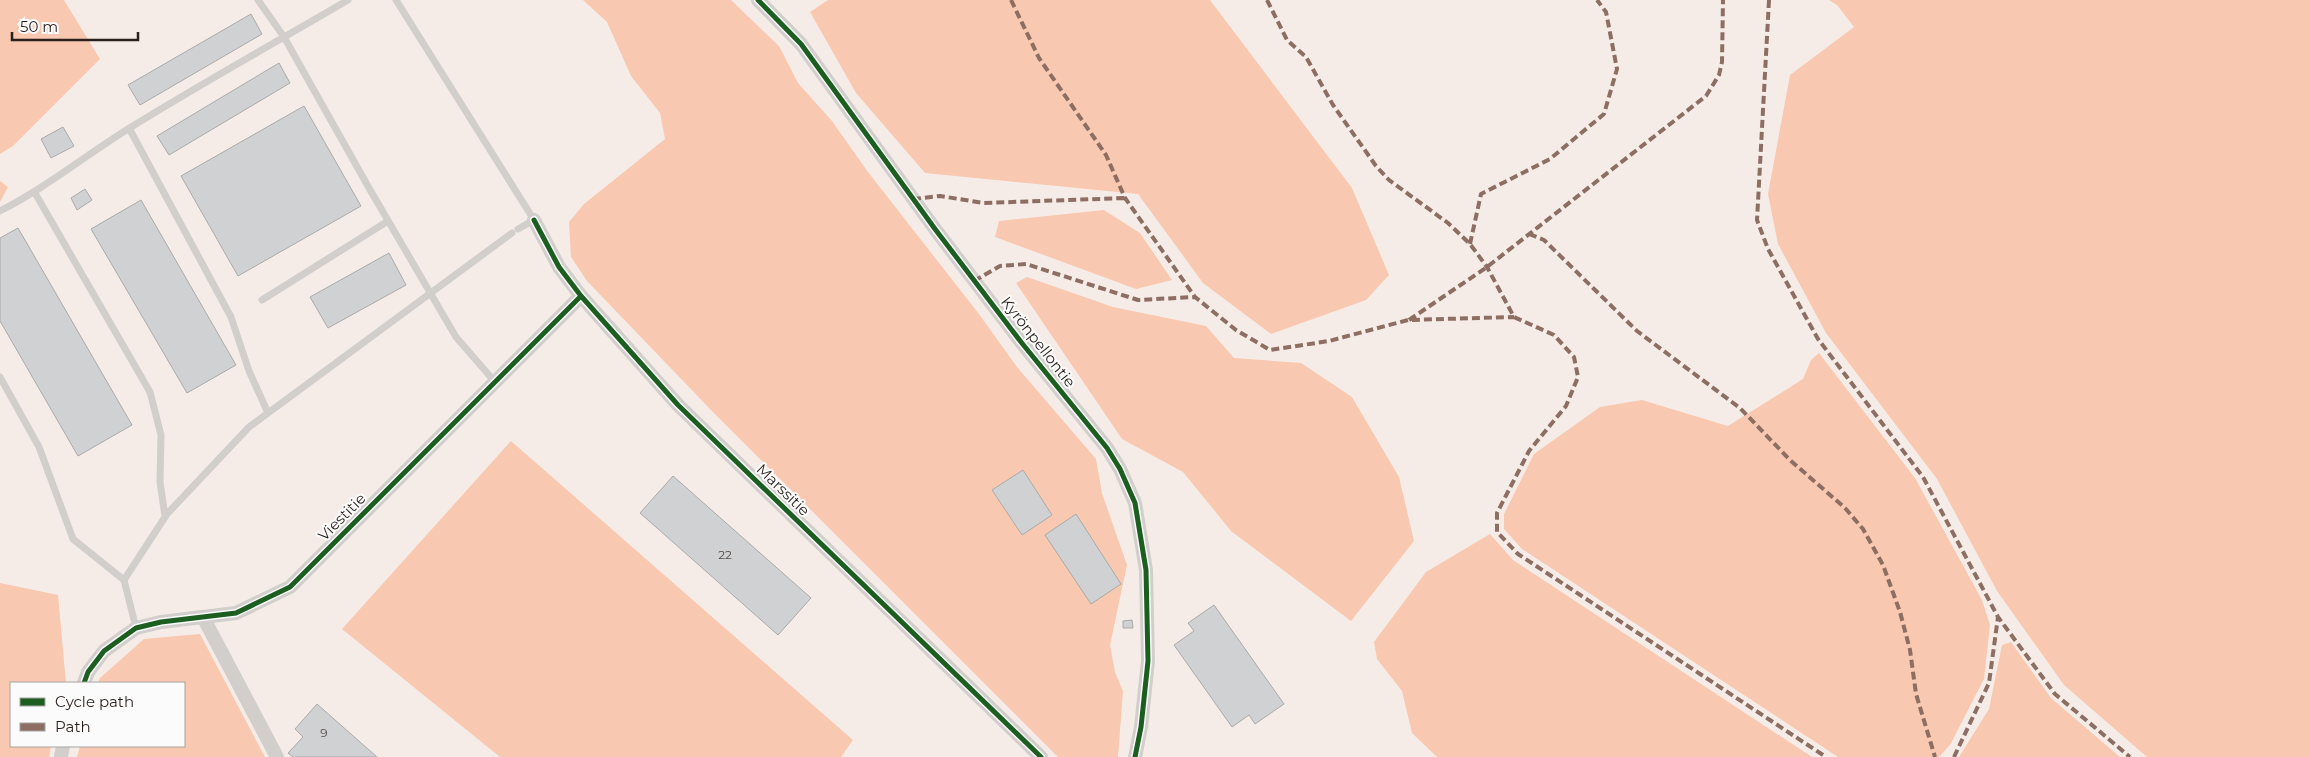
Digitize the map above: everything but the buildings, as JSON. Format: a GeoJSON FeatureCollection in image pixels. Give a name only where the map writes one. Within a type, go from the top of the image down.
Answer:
{"type":"FeatureCollection","features":[{"type":"Feature","properties":{"kind":"street","name":"Kyrönpellontie"},"geometry":{"type":"LineString","coordinates":[[758,0],[801,44],[935,229],[1021,342],[1107,448],[1120,469],[1135,503],[1146,570],[1148,661],[1141,726],[1135,757]]}},
{"type":"Feature","properties":{"kind":"street","name":"Marssitie"},"geometry":{"type":"LineString","coordinates":[[534,220],[559,267],[581,296],[678,405],[1041,757]]}},
{"type":"Feature","properties":{"kind":"street","name":"Viestitie"},"geometry":{"type":"LineString","coordinates":[[84,682],[88,672],[104,651],[136,628],[236,613],[290,586],[581,296]]}},
{"type":"Feature","properties":{"kind":"street"},"geometry":{"type":"LineString","coordinates":[[203,617],[277,757]]}},
{"type":"Feature","properties":{"kind":"lane"},"geometry":{"type":"LineString","coordinates":[[258,0],[284,37],[456,337],[495,382]]}},
{"type":"Feature","properties":{"kind":"lane"},"geometry":{"type":"LineString","coordinates":[[0,211],[35,193],[67,169],[129,128],[348,0]]}},
{"type":"Feature","properties":{"kind":"lane"},"geometry":{"type":"LineString","coordinates":[[124,580],[165,516],[249,427],[431,294],[471,261],[534,220],[396,0]]}},
{"type":"Feature","properties":{"kind":"lane"},"geometry":{"type":"LineString","coordinates":[[129,128],[231,316],[249,371],[268,413]]}},
{"type":"Feature","properties":{"kind":"lane"},"geometry":{"type":"LineString","coordinates":[[35,193],[150,392],[161,435],[160,482],[165,516]]}},
{"type":"Feature","properties":{"kind":"lane"},"geometry":{"type":"LineString","coordinates":[[262,300],[388,221]]}},
{"type":"Feature","properties":{"kind":"lane"},"geometry":{"type":"LineString","coordinates":[[0,377],[39,447],[73,539],[124,580],[136,628]]}},
{"type":"Feature","properties":{"kind":"shaded area"},"geometry":{"type":"Polygon","coordinates":[[[0,0],[64,0],[100,59],[13,146],[0,154],[0,0]]]}},
{"type":"Feature","properties":{"kind":"shaded area"},"geometry":{"type":"Polygon","coordinates":[[[583,0],[731,0],[779,46],[798,83],[832,121],[868,172],[979,314],[1017,367],[1096,459],[1102,493],[1127,565],[1110,645],[1115,672],[1123,691],[1118,757],[1058,757],[710,409],[587,281],[571,257],[569,222],[584,204],[665,139],[660,113],[631,76],[607,22],[583,0]]]}},
{"type":"Feature","properties":{"kind":"shaded area"},"geometry":{"type":"Polygon","coordinates":[[[828,0],[1210,0],[1352,188],[1389,275],[1366,300],[1271,334],[1203,283],[1138,194],[925,173],[856,93],[810,12],[828,0]]]}},
{"type":"Feature","properties":{"kind":"shaded area"},"geometry":{"type":"Polygon","coordinates":[[[1829,0],[2310,0],[2310,757],[2147,757],[2064,685],[1997,591],[1937,479],[1826,333],[1778,244],[1768,194],[1790,75],[1854,27],[1837,5],[1829,0]]]}},
{"type":"Feature","properties":{"kind":"shaded area"},"geometry":{"type":"Polygon","coordinates":[[[0,181],[8,187],[0,202],[0,181]]]}},
{"type":"Feature","properties":{"kind":"shaded area"},"geometry":{"type":"Polygon","coordinates":[[[1104,210],[1140,233],[1172,280],[1136,289],[995,237],[999,221],[1104,210]]]}},
{"type":"Feature","properties":{"kind":"shaded area"},"geometry":{"type":"Polygon","coordinates":[[[1027,277],[1113,307],[1206,326],[1234,358],[1301,363],[1352,397],[1399,477],[1414,541],[1351,621],[1231,531],[1183,472],[1122,439],[1016,283],[1027,277]]]}},
{"type":"Feature","properties":{"kind":"shaded area"},"geometry":{"type":"Polygon","coordinates":[[[1819,353],[1915,478],[1982,600],[1990,625],[1984,679],[1950,745],[1939,757],[1838,757],[1522,549],[1504,529],[1504,514],[1534,454],[1600,407],[1642,400],[1728,426],[1803,379],[1811,360],[1819,353]]]}},
{"type":"Feature","properties":{"kind":"shaded area"},"geometry":{"type":"Polygon","coordinates":[[[511,441],[853,740],[841,757],[500,757],[342,629],[511,441]]]}},
{"type":"Feature","properties":{"kind":"shaded area"},"geometry":{"type":"Polygon","coordinates":[[[1490,534],[1513,560],[1812,757],[1437,757],[1412,733],[1402,691],[1377,659],[1374,642],[1426,572],[1490,534]]]}},
{"type":"Feature","properties":{"kind":"shaded area"},"geometry":{"type":"Polygon","coordinates":[[[0,583],[58,595],[66,682],[10,682],[10,747],[51,747],[49,757],[0,757],[0,583]]]}},
{"type":"Feature","properties":{"kind":"shaded area"},"geometry":{"type":"Polygon","coordinates":[[[200,634],[265,757],[77,757],[80,747],[185,747],[185,682],[98,682],[100,678],[144,639],[200,634]]]}},
{"type":"Feature","properties":{"kind":"shaded area"},"geometry":{"type":"Polygon","coordinates":[[[2011,642],[2051,698],[2120,757],[1959,757],[1989,709],[2002,645],[2011,642]]]}},
{"type":"Feature","properties":{"kind":"marked path"},"geometry":{"type":"LineString","coordinates":[[1011,0],[1039,58],[1106,155],[1125,198],[1195,297],[1236,330],[1270,350],[1329,341],[1408,320],[1514,317]]}},
{"type":"Feature","properties":{"kind":"marked path"},"geometry":{"type":"LineString","coordinates":[[1267,0],[1287,40],[1306,57],[1333,105],[1376,166],[1389,180],[1448,223],[1470,244],[1487,267],[1514,317],[1554,335],[1574,357],[1578,377],[1566,406],[1529,451],[1497,513],[1497,532],[1518,554],[1826,757]]}},
{"type":"Feature","properties":{"kind":"marked path"},"geometry":{"type":"LineString","coordinates":[[1470,244],[1481,194],[1550,159],[1604,114],[1617,69],[1606,12],[1597,0]]}},
{"type":"Feature","properties":{"kind":"marked path"},"geometry":{"type":"LineString","coordinates":[[1409,320],[1487,267],[1706,96],[1719,75],[1722,62],[1723,0]]}},
{"type":"Feature","properties":{"kind":"marked path"},"geometry":{"type":"LineString","coordinates":[[1769,0],[1757,220],[1768,249],[1818,339],[1923,477],[1998,617],[2055,694],[2130,757]]}},
{"type":"Feature","properties":{"kind":"marked path"},"geometry":{"type":"LineString","coordinates":[[913,199],[940,196],[984,203],[1125,198]]}},
{"type":"Feature","properties":{"kind":"marked path"},"geometry":{"type":"LineString","coordinates":[[1529,234],[1544,240],[1637,331],[1740,408],[1790,460],[1845,508],[1863,529],[1883,565],[1900,612],[1910,650],[1916,694],[1935,757]]}},
{"type":"Feature","properties":{"kind":"marked path"},"geometry":{"type":"LineString","coordinates":[[974,281],[1000,266],[1026,264],[1138,300],[1195,297]]}},
{"type":"Feature","properties":{"kind":"marked path"},"geometry":{"type":"LineString","coordinates":[[1954,757],[1989,683],[1998,617]]}},
{"type":"Feature","properties":{"kind":"cycle path"},"geometry":{"type":"LineString","coordinates":[[758,0],[801,44],[935,229],[1021,342],[1107,448],[1120,469],[1135,503],[1146,570],[1148,661],[1141,727],[1135,757]]}},
{"type":"Feature","properties":{"kind":"cycle path"},"geometry":{"type":"LineString","coordinates":[[534,220],[559,267],[581,296],[678,405],[1041,757]]}},
{"type":"Feature","properties":{"kind":"cycle path"},"geometry":{"type":"LineString","coordinates":[[84,682],[88,672],[104,651],[136,628],[161,622],[236,613],[290,587],[581,296]]}}]}
